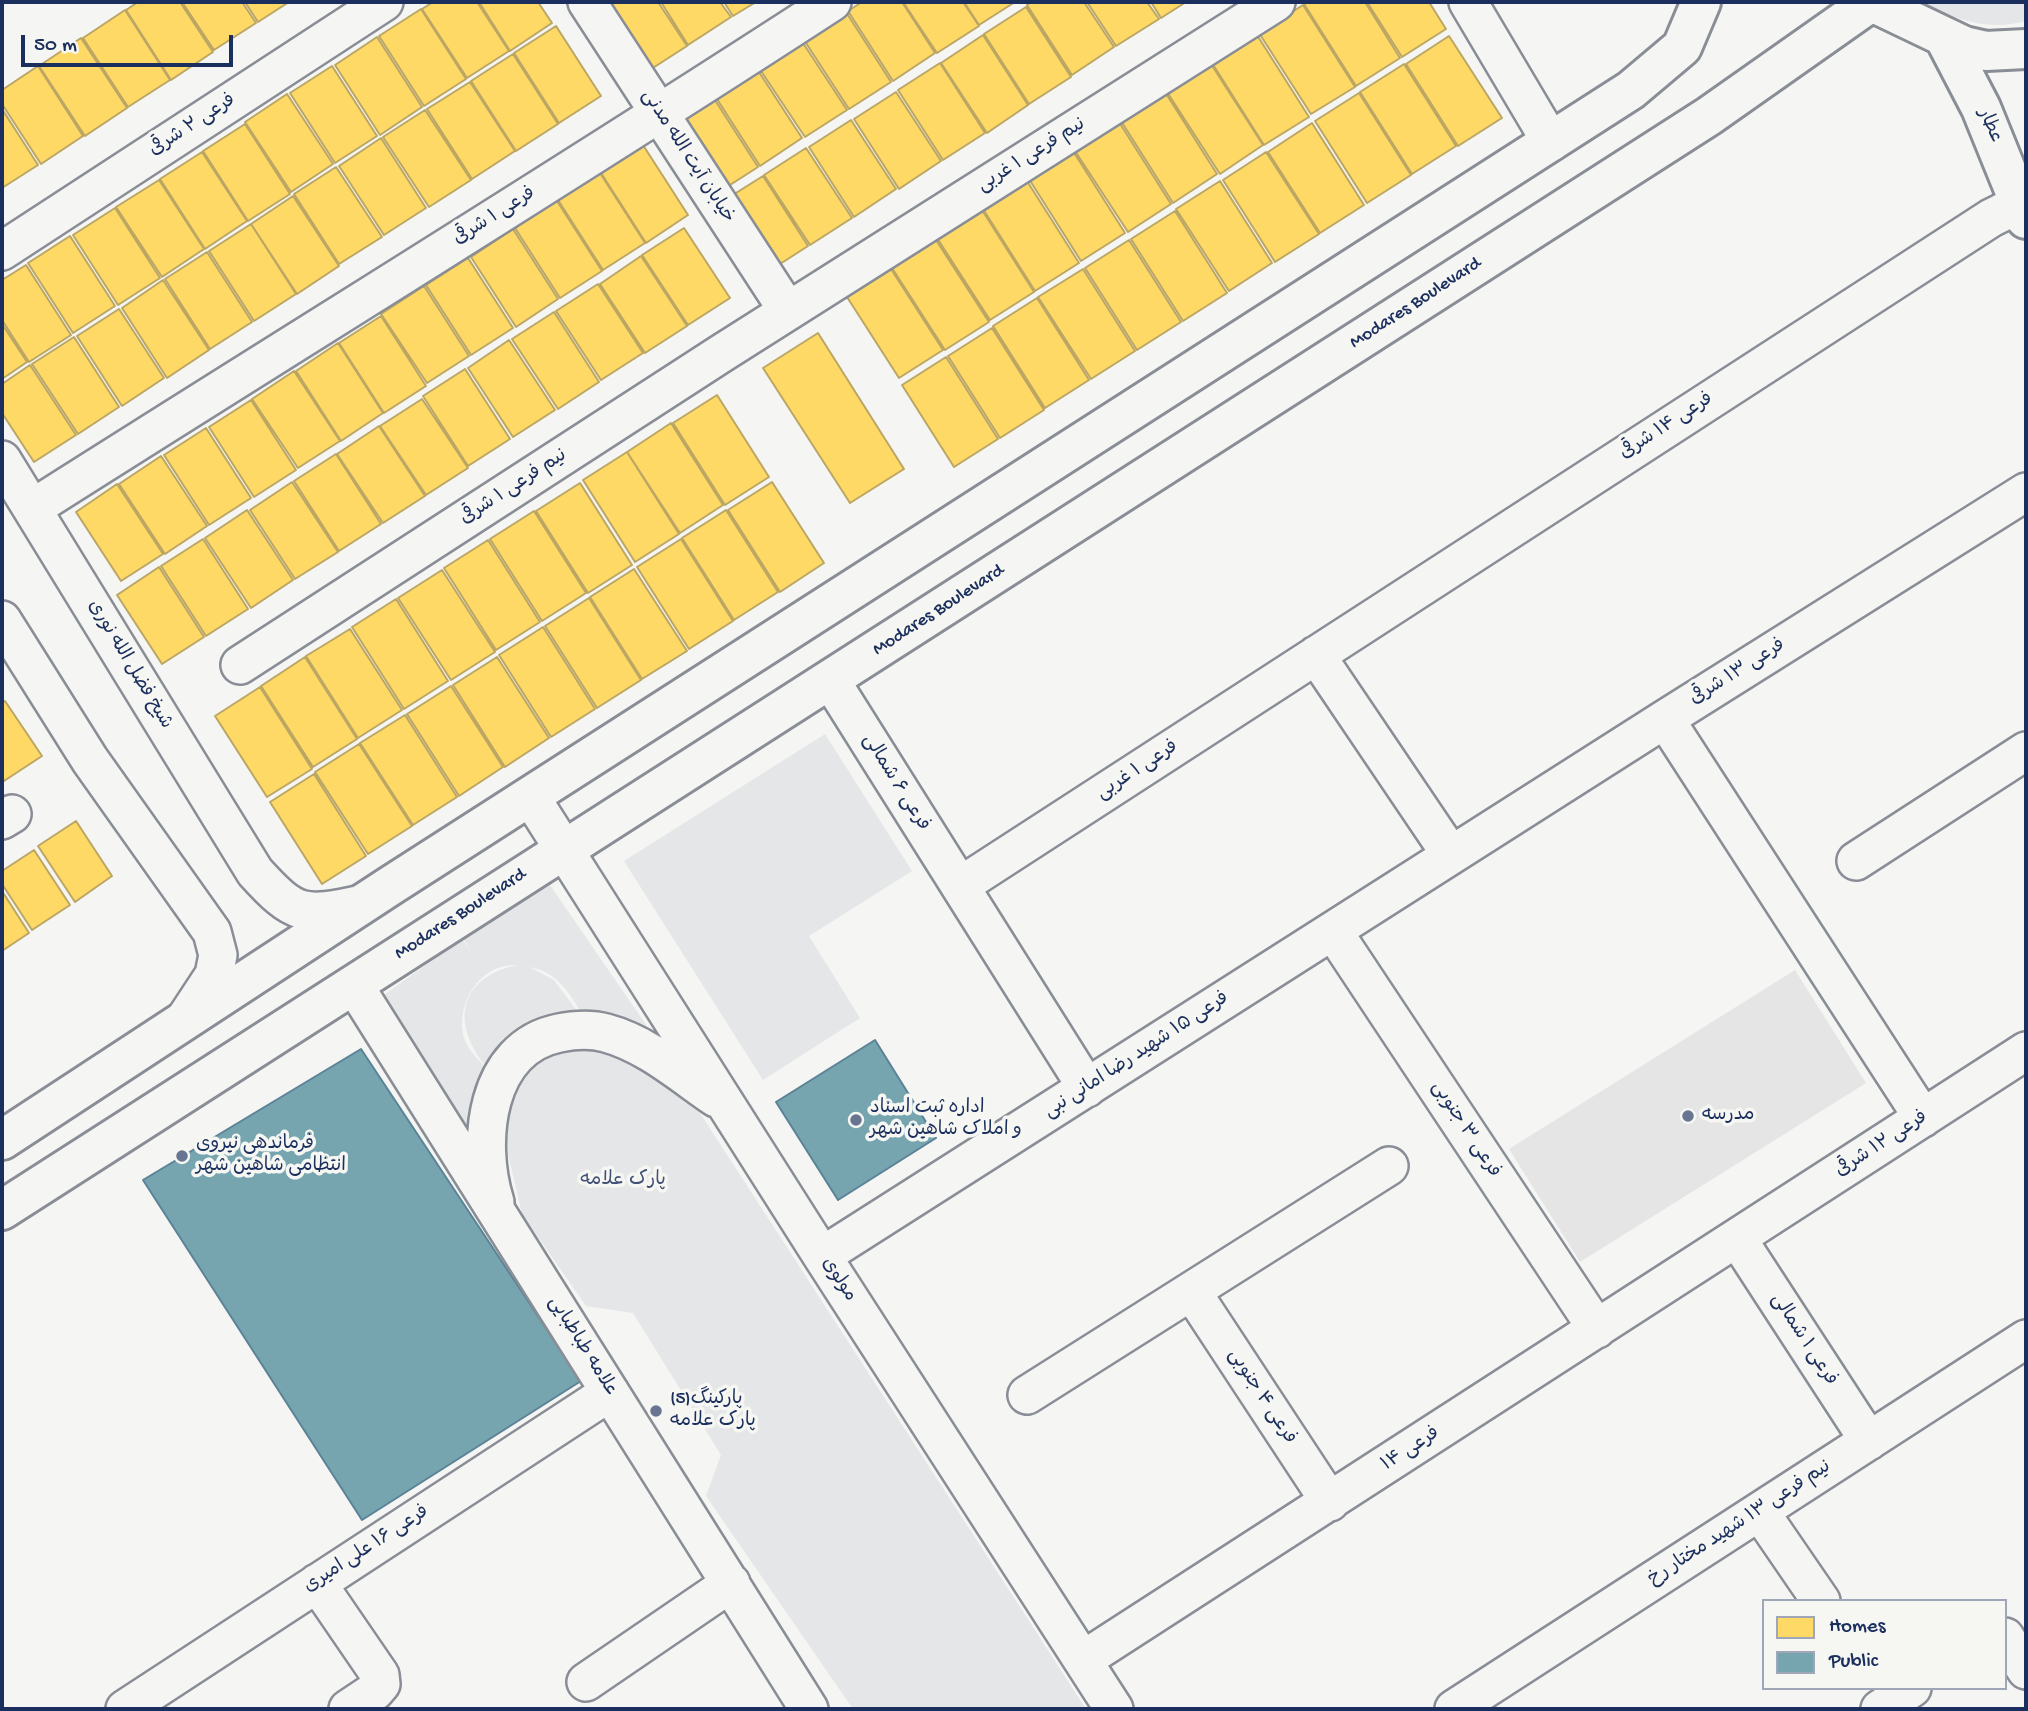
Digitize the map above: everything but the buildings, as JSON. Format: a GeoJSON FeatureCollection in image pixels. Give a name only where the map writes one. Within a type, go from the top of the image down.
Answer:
{"type":"FeatureCollection","features":[{"type":"Feature","properties":{"kind":"main road"},"geometry":{"type":"LineString","coordinates":[[2,1140],[362,904],[1631,90],[1682,47],[1701,2]]}},
{"type":"Feature","properties":{"kind":"main road"},"geometry":{"type":"LineString","coordinates":[[1871,2],[1964,46],[1986,51],[2026,49]]}},
{"type":"Feature","properties":{"kind":"main road","name":"Modares Boulevard"},"geometry":{"type":"LineString","coordinates":[[2,1210],[1709,116],[1871,2]]}},
{"type":"Feature","properties":{"kind":"main road","name":"عطار"},"geometry":{"type":"LineString","coordinates":[[1944,37],[1981,108],[2024,211]]}},
{"type":"Feature","properties":{"kind":"street","name":"فرعی ۲ شرقی"},"geometry":{"type":"LineString","coordinates":[[2,251],[384,2]]}},
{"type":"Feature","properties":{"kind":"street","name":"خیابان آیت الله مدنی"},"geometry":{"type":"LineString","coordinates":[[587,2],[788,311]]}},
{"type":"Feature","properties":{"kind":"street"},"geometry":{"type":"LineString","coordinates":[[659,115],[832,2]]}},
{"type":"Feature","properties":{"kind":"street","name":"نیم فرعی ۱ غربی"},"geometry":{"type":"LineString","coordinates":[[788,311],[1276,2]]}},
{"type":"Feature","properties":{"kind":"street"},"geometry":{"type":"LineString","coordinates":[[1468,2],[1551,142]]}},
{"type":"Feature","properties":{"kind":"street","name":"فرعی ۱ شرقی"},"geometry":{"type":"LineString","coordinates":[[33,508],[331,318],[659,115]]}},
{"type":"Feature","properties":{"kind":"street","name":"فرعی ۱۴ شرقی"},"geometry":{"type":"LineString","coordinates":[[1316,655],[1991,218],[2024,211]]}},
{"type":"Feature","properties":{"kind":"street","name":"نیم فرعی ۱ شرقی"},"geometry":{"type":"LineString","coordinates":[[240,665],[788,311]]}},
{"type":"Feature","properties":{"kind":"street","name":"شیخ فضل الله نوری"},"geometry":{"type":"LineString","coordinates":[[2,460],[255,872],[279,899],[299,910],[316,913],[362,904]]}},
{"type":"Feature","properties":{"kind":"street","name":"فرعی ۱۳ شرقی"},"geometry":{"type":"LineString","coordinates":[[1451,855],[2026,492]]}},
{"type":"Feature","properties":{"kind":"street"},"geometry":{"type":"LineString","coordinates":[[2,620],[90,760],[212,932],[218,955],[214,975],[185,1019]]}},
{"type":"Feature","properties":{"kind":"street"},"geometry":{"type":"LineString","coordinates":[[1316,655],[1451,855]]}},
{"type":"Feature","properties":{"kind":"street","name":"فرعی ۱ غربی"},"geometry":{"type":"LineString","coordinates":[[960,886],[1316,655]]}},
{"type":"Feature","properties":{"kind":"street","name":"فرعی ۶ شمالی"},"geometry":{"type":"LineString","coordinates":[[831,681],[1087,1088]]}},
{"type":"Feature","properties":{"kind":"street"},"geometry":{"type":"LineString","coordinates":[[1665,719],[1923,1118]]}},
{"type":"Feature","properties":{"kind":"street"},"geometry":{"type":"LineString","coordinates":[[1856,861],[2022,763]]}},
{"type":"Feature","properties":{"kind":"street","name":"مولوی"},"geometry":{"type":"LineString","coordinates":[[530,796],[1114,1709]]}},
{"type":"Feature","properties":{"kind":"street","name":"فرعی ۱۵ شهید رضا امانی نبی"},"geometry":{"type":"LineString","coordinates":[[822,1256],[1451,855]]}},
{"type":"Feature","properties":{"kind":"street","name":"فرعی ۳ جنوبی"},"geometry":{"type":"LineString","coordinates":[[1333,930],[1597,1329]]}},
{"type":"Feature","properties":{"kind":"street","name":"علامه طباطبایی"},"geometry":{"type":"LineString","coordinates":[[354,985],[809,1709]]}},
{"type":"Feature","properties":{"kind":"street"},"geometry":{"type":"LineString","coordinates":[[503,1224],[492,1191],[487,1123],[492,1097],[502,1075],[511,1061],[530,1044],[550,1035],[574,1030],[604,1032],[632,1042],[729,1107]]}},
{"type":"Feature","properties":{"kind":"street","name":"فرعی ۱۲ شرقی"},"geometry":{"type":"LineString","coordinates":[[1737,1238],[2026,1051]]}},
{"type":"Feature","properties":{"kind":"street"},"geometry":{"type":"LineString","coordinates":[[1027,1395],[1389,1166]]}},
{"type":"Feature","properties":{"kind":"street","name":"فرعی ۱۴"},"geometry":{"type":"LineString","coordinates":[[1083,1660],[1737,1238]]}},
{"type":"Feature","properties":{"kind":"street","name":"فرعی ۱ شمالی"},"geometry":{"type":"LineString","coordinates":[[1737,1238],[1869,1441]]}},
{"type":"Feature","properties":{"kind":"street","name":"فرعی ۴ جنوبی"},"geometry":{"type":"LineString","coordinates":[[1192,1292],[1330,1502]]}},
{"type":"Feature","properties":{"kind":"street","name":"نیم فرعی ۱۳ شهید مختار رخ"},"geometry":{"type":"LineString","coordinates":[[1454,1709],[2026,1339]]}},
{"type":"Feature","properties":{"kind":"street","name":"فرعی ۱۶ علی امیری"},"geometry":{"type":"LineString","coordinates":[[125,1709],[610,1392]]}},
{"type":"Feature","properties":{"kind":"street"},"geometry":{"type":"LineString","coordinates":[[1760,1512],[1820,1599]]}},
{"type":"Feature","properties":{"kind":"street"},"geometry":{"type":"LineString","coordinates":[[317,1583],[380,1675],[381,1684],[375,1691],[348,1709]]}},
{"type":"Feature","properties":{"kind":"street"},"geometry":{"type":"LineString","coordinates":[[586,1682],[730,1583]]}},
{"type":"Feature","properties":{"kind":"street"},"geometry":{"type":"LineString","coordinates":[[2007,1627],[2026,1614]]}},
{"type":"Feature","properties":{"kind":"street"},"geometry":{"type":"LineString","coordinates":[[2007,1640],[2026,1670]]}},
{"type":"Feature","properties":{"kind":"shaded area","name":"مدرسه"},"geometry":{"type":"Polygon","coordinates":[[[1795,970],[1866,1083],[1580,1262],[1509,1149],[1795,970]]]}},
{"type":"Feature","properties":{"kind":"green space"},"geometry":{"type":"Polygon","coordinates":[[[1920,2],[2026,2],[2026,21],[1998,25],[1972,22],[1920,2]]]}},
{"type":"Feature","properties":{"kind":"green space"},"geometry":{"type":"Polygon","coordinates":[[[825,734],[912,871],[809,936],[860,1018],[763,1080],[624,861],[825,734]]]}},
{"type":"Feature","properties":{"kind":"green space"},"geometry":{"type":"Polygon","coordinates":[[[550,885],[651,1032],[629,1020],[580,1011],[553,977],[529,967],[554,980],[577,1011],[550,1016],[525,1028],[503,1044],[485,1065],[467,1033],[466,1003],[462,1021],[464,1039],[484,1066],[472,1108],[468,1137],[384,995],[462,939],[471,952],[463,938],[550,885]],[[517,965],[493,970],[474,986],[466,1003],[483,980],[498,971],[517,965]]]}},
{"type":"Feature","properties":{"kind":"green space","name":"پارک علامه"},"geometry":{"type":"Polygon","coordinates":[[[565,1045],[616,1051],[667,1083],[698,1110],[1086,1709],[853,1709],[706,1496],[721,1455],[633,1313],[586,1306],[522,1214],[508,1154],[505,1123],[507,1104],[522,1068],[565,1045]]]}},
{"type":"Feature","properties":{"kind":"place","name":"مدرسه"},"geometry":{"type":"Point","coordinates":[1688,1116]}},
{"type":"Feature","properties":{"kind":"place","name":"اداره ثبت اسناد و املاک شاهین شهر"},"geometry":{"type":"Point","coordinates":[856,1120]}},
{"type":"Feature","properties":{"kind":"place","name":"فرماندهی نیروی انتظامی شاهین شهر"},"geometry":{"type":"Point","coordinates":[182,1156]}},
{"type":"Feature","properties":{"kind":"place","name":"پارکینگ(5) پارک علامه"},"geometry":{"type":"Point","coordinates":[656,1411]}}]}
